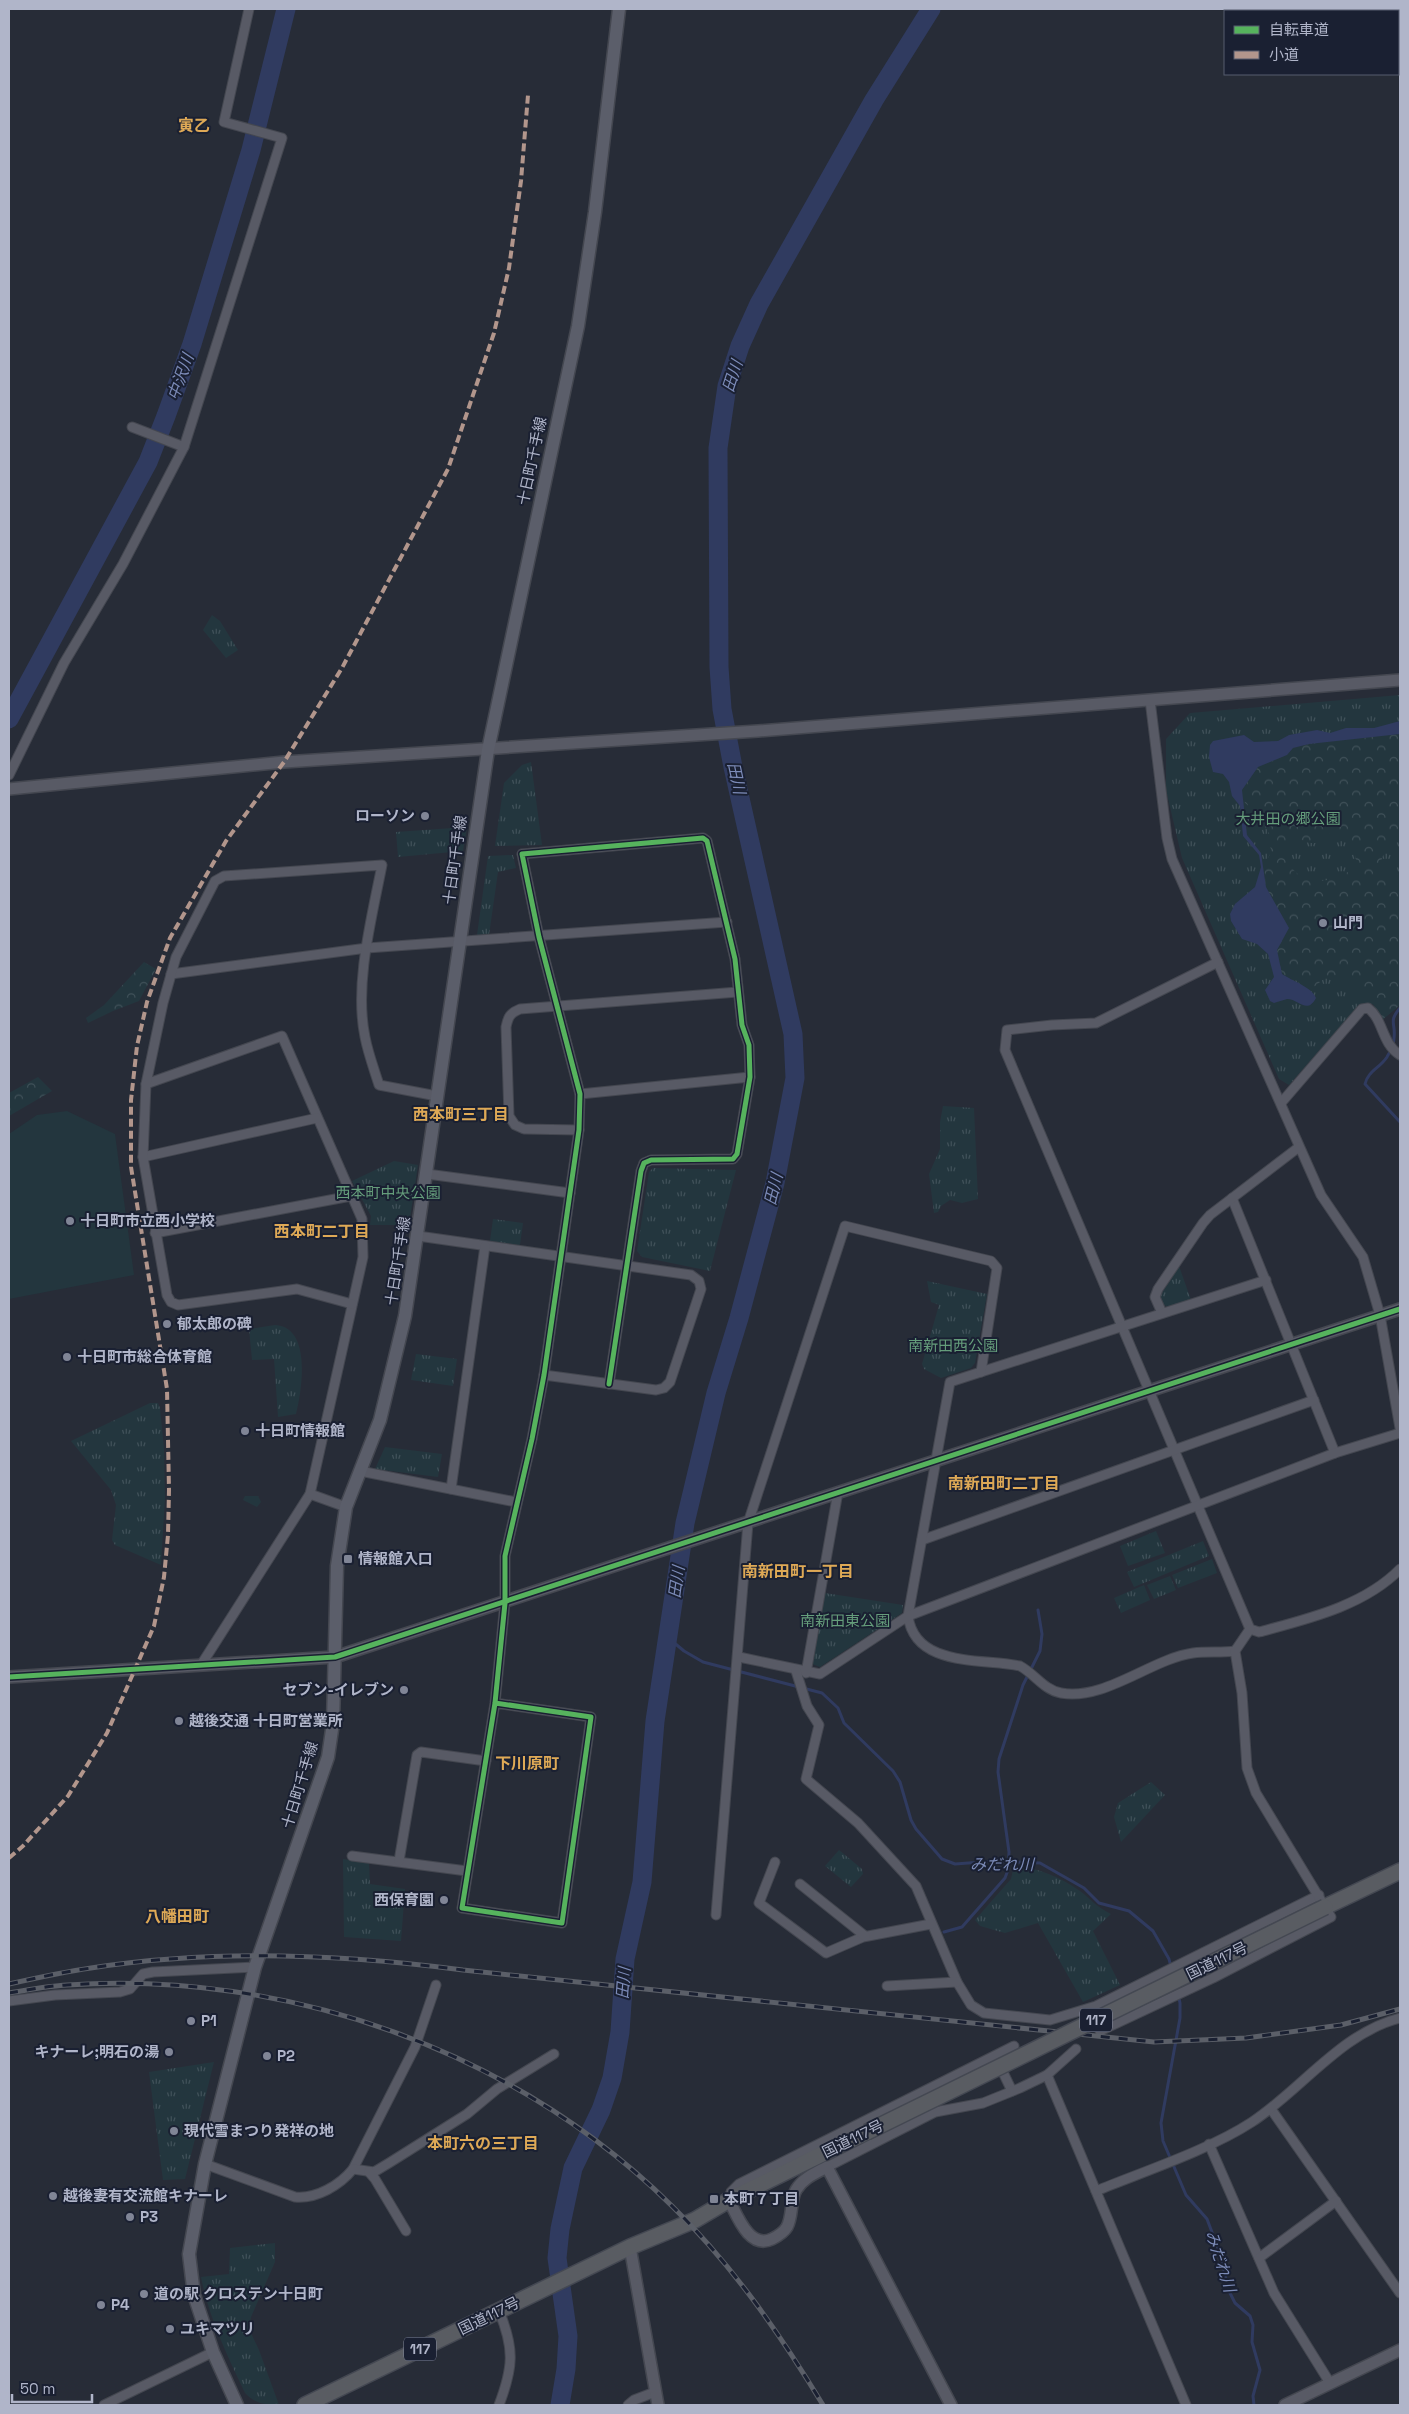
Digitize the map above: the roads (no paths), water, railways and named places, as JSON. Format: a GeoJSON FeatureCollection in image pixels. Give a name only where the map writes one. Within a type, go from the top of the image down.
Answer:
{"type":"FeatureCollection","features":[{"type":"Feature","properties":{"kind":"highway","name":"国道117号"},"geometry":{"type":"LineString","coordinates":[[305,2405],[630,2247],[695,2220],[729,2200],[1322,1902],[1400,1871]]}},
{"type":"Feature","properties":{"kind":"main road","name":"十日町千手線"},"geometry":{"type":"LineString","coordinates":[[237,2405],[213,2352],[194,2295],[189,2254],[205,2164],[255,1967],[328,1757],[333,1723],[337,1566],[346,1507],[380,1420],[394,1368],[418,1236],[488,750],[578,326],[595,212],[619,9]]}},
{"type":"Feature","properties":{"kind":"street"},"geometry":{"type":"LineString","coordinates":[[9,775],[64,663],[123,564],[181,445],[282,138],[224,122],[249,9]]}},
{"type":"Feature","properties":{"kind":"street"},"geometry":{"type":"LineString","coordinates":[[136,428],[181,445]]}},
{"type":"Feature","properties":{"kind":"street"},"geometry":{"type":"LineString","coordinates":[[9,789],[284,762],[758,731],[1400,680]]}},
{"type":"Feature","properties":{"kind":"street"},"geometry":{"type":"LineString","coordinates":[[1150,700],[1167,838],[1172,859],[1321,1195],[1359,1248],[1380,1315],[1400,1428]]}},
{"type":"Feature","properties":{"kind":"street"},"geometry":{"type":"LineString","coordinates":[[495,1703],[591,1717],[562,1923],[462,1908],[495,1703],[505,1603],[505,1556],[532,1439],[544,1375],[579,1130],[580,1094],[539,937],[522,854],[703,838],[707,842],[727,922],[735,959],[742,1025],[749,1045],[750,1077],[738,1154],[733,1159],[652,1160],[644,1163],[641,1171],[609,1384]]}},
{"type":"Feature","properties":{"kind":"street"},"geometry":{"type":"LineString","coordinates":[[352,1304],[297,1289],[178,1304],[171,1302],[167,1295],[143,1157],[146,1084],[156,1032],[176,957],[215,881],[224,876],[382,865],[367,948],[362,999],[364,1036],[379,1085],[438,1096]]}},
{"type":"Feature","properties":{"kind":"street"},"geometry":{"type":"LineString","coordinates":[[171,974],[367,948],[460,943],[727,922]]}},
{"type":"Feature","properties":{"kind":"street"},"geometry":{"type":"LineString","coordinates":[[1218,962],[1096,1023],[1006,1030],[1006,1050],[1196,1508],[1250,1629],[1259,1632],[1334,1609],[1359,1597],[1400,1569]]}},
{"type":"Feature","properties":{"kind":"street"},"geometry":{"type":"LineString","coordinates":[[579,1130],[524,1129],[514,1125],[510,1116],[506,1027],[507,1018],[512,1012],[520,1009],[738,992]]}},
{"type":"Feature","properties":{"kind":"street"},"geometry":{"type":"LineString","coordinates":[[1281,1103],[1362,1009],[1368,1008],[1374,1013],[1386,1042],[1400,1055]]}},
{"type":"Feature","properties":{"kind":"street"},"geometry":{"type":"LineString","coordinates":[[146,1084],[282,1036],[362,1219],[363,1257],[310,1494],[201,1665]]}},
{"type":"Feature","properties":{"kind":"street"},"geometry":{"type":"LineString","coordinates":[[580,1094],[750,1077]]}},
{"type":"Feature","properties":{"kind":"street"},"geometry":{"type":"LineString","coordinates":[[143,1157],[317,1118]]}},
{"type":"Feature","properties":{"kind":"street"},"geometry":{"type":"LineString","coordinates":[[1162,1313],[1155,1297],[1158,1289],[1203,1223],[1232,1198],[1299,1148]]}},
{"type":"Feature","properties":{"kind":"street"},"geometry":{"type":"LineString","coordinates":[[427,1174],[570,1194]]}},
{"type":"Feature","properties":{"kind":"street"},"geometry":{"type":"LineString","coordinates":[[155,1233],[351,1196]]}},
{"type":"Feature","properties":{"kind":"street"},"geometry":{"type":"LineString","coordinates":[[1232,1198],[1335,1453]]}},
{"type":"Feature","properties":{"kind":"street"},"geometry":{"type":"LineString","coordinates":[[716,1915],[739,1657],[748,1523],[845,1226],[991,1261],[997,1268],[981,1372]]}},
{"type":"Feature","properties":{"kind":"street"},"geometry":{"type":"LineString","coordinates":[[418,1236],[691,1276],[699,1281],[701,1289],[670,1382],[664,1388],[656,1390],[544,1375]]}},
{"type":"Feature","properties":{"kind":"street"},"geometry":{"type":"LineString","coordinates":[[450,1489],[485,1246]]}},
{"type":"Feature","properties":{"kind":"street"},"geometry":{"type":"LineString","coordinates":[[1236,1652],[1193,1653],[1099,1689],[1079,1693],[1062,1693],[1045,1686],[1028,1670],[1020,1666],[938,1654],[917,1639],[909,1627],[908,1616],[950,1382],[1266,1280]]}},
{"type":"Feature","properties":{"kind":"street"},"geometry":{"type":"LineString","coordinates":[[9,1677],[335,1657],[748,1523],[936,1459],[1400,1309]]}},
{"type":"Feature","properties":{"kind":"street"},"geometry":{"type":"LineString","coordinates":[[922,1540],[1314,1400]]}},
{"type":"Feature","properties":{"kind":"street"},"geometry":{"type":"LineString","coordinates":[[739,1657],[800,1674],[820,1674],[908,1616],[1196,1508],[1335,1453],[1400,1433]]}},
{"type":"Feature","properties":{"kind":"street"},"geometry":{"type":"LineString","coordinates":[[360,1471],[516,1502]]}},
{"type":"Feature","properties":{"kind":"street"},"geometry":{"type":"LineString","coordinates":[[838,1492],[800,1674],[807,1706],[819,1725],[806,1779],[858,1823],[916,1886],[957,1982],[971,2005],[984,2013],[1050,2020],[1096,2006],[1140,1984],[1322,1902]]}},
{"type":"Feature","properties":{"kind":"street"},"geometry":{"type":"LineString","coordinates":[[310,1494],[346,1507]]}},
{"type":"Feature","properties":{"kind":"street"},"geometry":{"type":"LineString","coordinates":[[1100,2031],[1327,1921],[1331,1917],[1256,1793],[1247,1768],[1242,1692],[1236,1652],[1250,1629]]}},
{"type":"Feature","properties":{"kind":"street"},"geometry":{"type":"LineString","coordinates":[[398,1861],[417,1755],[421,1752],[486,1761]]}},
{"type":"Feature","properties":{"kind":"street"},"geometry":{"type":"LineString","coordinates":[[352,1856],[467,1871]]}},
{"type":"Feature","properties":{"kind":"street"},"geometry":{"type":"LineString","coordinates":[[774,1862],[759,1903],[826,1953],[865,1936],[931,1924]]}},
{"type":"Feature","properties":{"kind":"street"},"geometry":{"type":"LineString","coordinates":[[800,1884],[865,1936]]}},
{"type":"Feature","properties":{"kind":"street"},"geometry":{"type":"LineString","coordinates":[[9,2001],[55,1995],[120,1992],[130,1989],[144,1974],[153,1972],[255,1967]]}},
{"type":"Feature","properties":{"kind":"street"},"geometry":{"type":"LineString","coordinates":[[887,1986],[957,1982]]}},
{"type":"Feature","properties":{"kind":"street"},"geometry":{"type":"LineString","coordinates":[[1140,1984],[1152,2006]]}},
{"type":"Feature","properties":{"kind":"street"},"geometry":{"type":"LineString","coordinates":[[205,2164],[243,2177],[282,2194],[302,2198],[310,2197],[328,2189],[345,2178],[354,2169],[415,2047],[436,1985]]}},
{"type":"Feature","properties":{"kind":"street"},"geometry":{"type":"LineString","coordinates":[[1096,2192],[1209,2144],[1250,2123],[1271,2109],[1355,2038],[1384,2022],[1400,2018]]}},
{"type":"Feature","properties":{"kind":"street"},"geometry":{"type":"LineString","coordinates":[[1014,2046],[739,2184],[731,2192],[729,2200],[749,2235],[757,2240],[769,2240],[778,2236],[787,2227],[796,2190],[803,2180],[935,2112],[983,2103],[1012,2092],[1047,2075],[1076,2050]]}},
{"type":"Feature","properties":{"kind":"street"},"geometry":{"type":"LineString","coordinates":[[354,2169],[374,2172],[390,2164],[467,2114],[497,2089],[554,2054]]}},
{"type":"Feature","properties":{"kind":"street"},"geometry":{"type":"LineString","coordinates":[[994,2055],[1012,2092]]}},
{"type":"Feature","properties":{"kind":"street"},"geometry":{"type":"LineString","coordinates":[[1047,2075],[1186,2405]]}},
{"type":"Feature","properties":{"kind":"street"},"geometry":{"type":"LineString","coordinates":[[1271,2109],[1400,2292]]}},
{"type":"Feature","properties":{"kind":"street"},"geometry":{"type":"LineString","coordinates":[[1209,2144],[1274,2293],[1330,2383]]}},
{"type":"Feature","properties":{"kind":"street"},"geometry":{"type":"LineString","coordinates":[[827,2167],[951,2405]]}},
{"type":"Feature","properties":{"kind":"street"},"geometry":{"type":"LineString","coordinates":[[369,2172],[406,2231]]}},
{"type":"Feature","properties":{"kind":"street"},"geometry":{"type":"LineString","coordinates":[[1259,2258],[1336,2201]]}},
{"type":"Feature","properties":{"kind":"street"},"geometry":{"type":"LineString","coordinates":[[630,2247],[658,2405]]}},
{"type":"Feature","properties":{"kind":"street"},"geometry":{"type":"LineString","coordinates":[[499,2311],[507,2330],[511,2355],[510,2377],[499,2405]]}},
{"type":"Feature","properties":{"kind":"street"},"geometry":{"type":"LineString","coordinates":[[1285,2405],[1400,2350]]}},
{"type":"Feature","properties":{"kind":"street"},"geometry":{"type":"LineString","coordinates":[[104,2405],[213,2352]]}},
{"type":"Feature","properties":{"kind":"street"},"geometry":{"type":"LineString","coordinates":[[628,2405],[634,2400],[656,2392]]}},
{"type":"Feature","properties":{"kind":"water"},"geometry":{"type":"Polygon","coordinates":[[[1400,721],[1400,734],[1309,744],[1293,748],[1287,755],[1258,767],[1242,790],[1247,835],[1261,853],[1266,887],[1289,928],[1277,950],[1282,974],[1306,987],[1316,998],[1313,1003],[1306,1006],[1287,999],[1274,1003],[1270,1001],[1265,990],[1274,977],[1268,954],[1257,944],[1242,939],[1231,921],[1230,914],[1235,904],[1255,887],[1261,867],[1259,855],[1243,836],[1240,806],[1232,796],[1229,782],[1223,774],[1213,772],[1209,757],[1210,745],[1213,741],[1244,735],[1254,742],[1278,741],[1289,735],[1317,730],[1330,733],[1346,728],[1374,728],[1400,721]]]}},
{"type":"Feature","properties":{"kind":"waterway","name":"中沢川"},"geometry":{"type":"LineString","coordinates":[[9,719],[148,462],[166,416],[192,344],[251,150],[286,9]]}},
{"type":"Feature","properties":{"kind":"waterway","name":"田川"},"geometry":{"type":"LineString","coordinates":[[560,2405],[566,2369],[568,2336],[557,2258],[560,2229],[573,2168],[601,2110],[612,2078],[620,2032],[625,1959],[642,1882],[655,1721],[685,1523],[716,1393],[739,1318],[775,1183],[795,1078],[793,1034],[733,767],[722,709],[719,667],[718,448],[727,386],[740,346],[759,304],[874,100],[931,9]]}},
{"type":"Feature","properties":{"kind":"waterway"},"geometry":{"type":"LineString","coordinates":[[1400,1008],[1393,1020],[1394,1040],[1391,1050],[1384,1061],[1371,1073],[1365,1084],[1400,1122]]}},
{"type":"Feature","properties":{"kind":"waterway"},"geometry":{"type":"LineString","coordinates":[[944,1932],[962,1927],[1005,1878],[1008,1870],[1009,1852],[998,1772],[999,1759],[1023,1685],[1040,1651],[1042,1634],[1038,1610]]}},
{"type":"Feature","properties":{"kind":"waterway","name":"みだれ川"},"geometry":{"type":"LineString","coordinates":[[666,1636],[684,1651],[703,1662],[822,1693],[838,1708],[844,1723],[893,1771],[900,1782],[911,1820],[916,1829],[942,1859],[955,1864],[995,1861],[1040,1863],[1084,1888],[1099,1903],[1129,1911],[1153,1931],[1169,1959],[1171,1967]]}},
{"type":"Feature","properties":{"kind":"waterway","name":"みだれ川"},"geometry":{"type":"LineString","coordinates":[[1176,1985],[1180,2003],[1180,2018],[1161,2123],[1163,2141],[1186,2195],[1207,2219],[1221,2256],[1228,2289],[1235,2303],[1250,2316],[1253,2325],[1252,2342],[1260,2370],[1253,2396],[1254,2405]]}},
{"type":"Feature","properties":{"kind":"railway"},"geometry":{"type":"LineString","coordinates":[[9,1984],[70,1971],[183,1958],[230,1956],[324,1957],[371,1960],[1154,2042],[1246,2038],[1341,2025],[1400,2009]]}},
{"type":"Feature","properties":{"kind":"railway"},"geometry":{"type":"LineString","coordinates":[[9,1993],[67,1985],[150,1984],[233,1991],[314,2008],[394,2032],[470,2064],[543,2104],[611,2152],[673,2207],[716,2253],[754,2302],[790,2352],[823,2405]]}},
{"type":"Feature","properties":{"kind":"place","name":"ローソン"},"geometry":{"type":"Point","coordinates":[425,816]}},
{"type":"Feature","properties":{"kind":"place","name":"山門"},"geometry":{"type":"Point","coordinates":[1323,923]}},
{"type":"Feature","properties":{"kind":"place","name":"十日町市立西小学校"},"geometry":{"type":"Point","coordinates":[70,1221]}},
{"type":"Feature","properties":{"kind":"place","name":"郁太郎の碑"},"geometry":{"type":"Point","coordinates":[167,1324]}},
{"type":"Feature","properties":{"kind":"place","name":"十日町市総合体育館"},"geometry":{"type":"Point","coordinates":[67,1357]}},
{"type":"Feature","properties":{"kind":"place","name":"十日町情報館"},"geometry":{"type":"Point","coordinates":[245,1431]}},
{"type":"Feature","properties":{"kind":"place","name":"情報館入口"},"geometry":{"type":"Point","coordinates":[348,1559]}},
{"type":"Feature","properties":{"kind":"place","name":"セブン-イレブン"},"geometry":{"type":"Point","coordinates":[404,1690]}},
{"type":"Feature","properties":{"kind":"place","name":"越後交通 十日町営業所"},"geometry":{"type":"Point","coordinates":[179,1721]}},
{"type":"Feature","properties":{"kind":"place","name":"西保育園"},"geometry":{"type":"Point","coordinates":[444,1900]}},
{"type":"Feature","properties":{"kind":"place","name":"P1"},"geometry":{"type":"Point","coordinates":[191,2021]}},
{"type":"Feature","properties":{"kind":"place","name":"キナーレ;明石の湯"},"geometry":{"type":"Point","coordinates":[169,2052]}},
{"type":"Feature","properties":{"kind":"place","name":"P2"},"geometry":{"type":"Point","coordinates":[267,2056]}},
{"type":"Feature","properties":{"kind":"place","name":"現代雪まつり発祥の地"},"geometry":{"type":"Point","coordinates":[174,2131]}},
{"type":"Feature","properties":{"kind":"place","name":"越後妻有交流館キナーレ"},"geometry":{"type":"Point","coordinates":[53,2196]}},
{"type":"Feature","properties":{"kind":"place","name":"本町７丁目"},"geometry":{"type":"Point","coordinates":[714,2199]}},
{"type":"Feature","properties":{"kind":"place","name":"P3"},"geometry":{"type":"Point","coordinates":[130,2217]}},
{"type":"Feature","properties":{"kind":"place","name":"道の駅 クロステン十日町"},"geometry":{"type":"Point","coordinates":[144,2294]}},
{"type":"Feature","properties":{"kind":"place","name":"P4"},"geometry":{"type":"Point","coordinates":[101,2305]}},
{"type":"Feature","properties":{"kind":"place","name":"ユキマツリ"},"geometry":{"type":"Point","coordinates":[170,2329]}},
{"type":"Feature","properties":{"kind":"district","name":"寅乙"},"geometry":{"type":"Point","coordinates":[194,125]}},
{"type":"Feature","properties":{"kind":"district","name":"西本町三丁目"},"geometry":{"type":"Point","coordinates":[461,1114]}},
{"type":"Feature","properties":{"kind":"district","name":"西本町二丁目"},"geometry":{"type":"Point","coordinates":[322,1231]}},
{"type":"Feature","properties":{"kind":"district","name":"南新田町二丁目"},"geometry":{"type":"Point","coordinates":[1004,1483]}},
{"type":"Feature","properties":{"kind":"district","name":"南新田町一丁目"},"geometry":{"type":"Point","coordinates":[798,1571]}},
{"type":"Feature","properties":{"kind":"district","name":"下川原町"},"geometry":{"type":"Point","coordinates":[527,1763]}},
{"type":"Feature","properties":{"kind":"district","name":"八幡田町"},"geometry":{"type":"Point","coordinates":[177,1916]}},
{"type":"Feature","properties":{"kind":"district","name":"本町六の三丁目"},"geometry":{"type":"Point","coordinates":[483,2143]}},
{"type":"Feature","properties":{"kind":"park label","name":"大井田の郷公園"},"geometry":{"type":"Point","coordinates":[1288,819]}},
{"type":"Feature","properties":{"kind":"park label","name":"西本町中央公園"},"geometry":{"type":"Point","coordinates":[388,1193]}},
{"type":"Feature","properties":{"kind":"park label","name":"南新田西公園"},"geometry":{"type":"Point","coordinates":[953,1346]}},
{"type":"Feature","properties":{"kind":"park label","name":"南新田東公園"},"geometry":{"type":"Point","coordinates":[845,1621]}}]}
